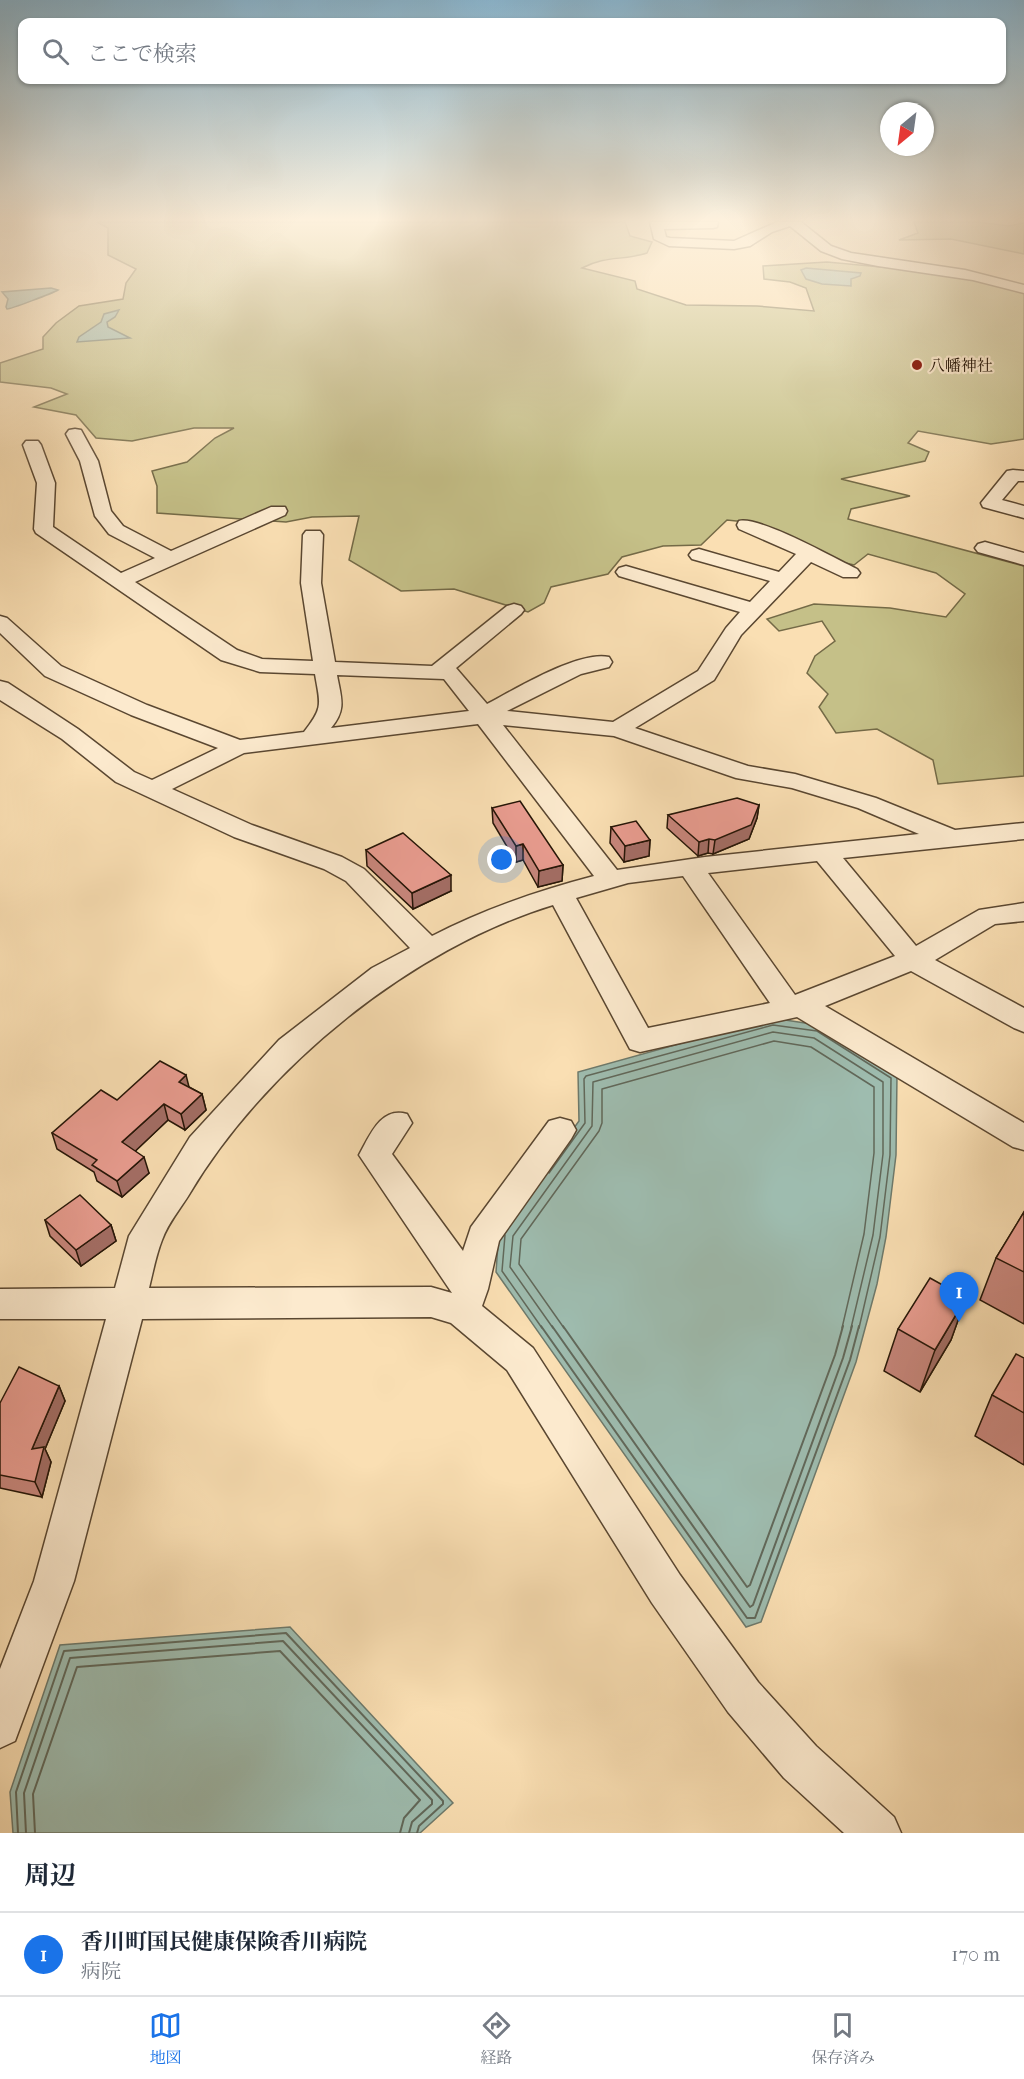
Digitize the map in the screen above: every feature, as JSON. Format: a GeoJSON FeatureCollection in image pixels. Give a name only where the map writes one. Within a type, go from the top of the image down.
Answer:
{"type":"FeatureCollection","features":[{"type":"Feature","properties":{"kind":"street"},"geometry":{"type":"LineString","coordinates":[[75,434],[89,461],[102,512],[116,530],[171,559]]}},
{"type":"Feature","properties":{"kind":"street"},"geometry":{"type":"LineString","coordinates":[[32,445],[46,483],[42,529],[229,655],[260,665],[326,670],[451,673],[611,880]]}},
{"type":"Feature","properties":{"kind":"street"},"geometry":{"type":"LineString","coordinates":[[1024,476],[1013,475],[990,503],[1024,512]]}},
{"type":"Feature","properties":{"kind":"street"},"geometry":{"type":"LineString","coordinates":[[120,581],[278,511]]}},
{"type":"Feature","properties":{"kind":"street"},"geometry":{"type":"LineString","coordinates":[[746,525],[759,529],[850,573]]}},
{"type":"Feature","properties":{"kind":"street"},"geometry":{"type":"LineString","coordinates":[[310,738],[329,716],[331,705],[311,583],[313,535]]}},
{"type":"Feature","properties":{"kind":"street"},"geometry":{"type":"LineString","coordinates":[[985,548],[1024,559]]}},
{"type":"Feature","properties":{"kind":"street"},"geometry":{"type":"LineString","coordinates":[[617,729],[706,675],[733,632],[808,553]]}},
{"type":"Feature","properties":{"kind":"street"},"geometry":{"type":"LineString","coordinates":[[699,555],[783,579]]}},
{"type":"Feature","properties":{"kind":"street"},"geometry":{"type":"LineString","coordinates":[[626,572],[754,610]]}},
{"type":"Feature","properties":{"kind":"street"},"geometry":{"type":"LineString","coordinates":[[436,673],[514,610]]}},
{"type":"Feature","properties":{"kind":"street"},"geometry":{"type":"LineString","coordinates":[[0,622],[53,671],[139,710],[238,747]]}},
{"type":"Feature","properties":{"kind":"street"},"geometry":{"type":"LineString","coordinates":[[486,716],[494,709],[573,669],[601,662]]}},
{"type":"Feature","properties":{"kind":"street"},"geometry":{"type":"LineString","coordinates":[[0,688],[70,734],[125,777],[243,831],[333,863],[355,875],[429,950]]}},
{"type":"Feature","properties":{"kind":"street"},"geometry":{"type":"LineString","coordinates":[[153,789],[238,747],[486,716],[617,729],[744,773],[795,781],[867,802],[952,839]]}},
{"type":"Feature","properties":{"kind":"street"},"geometry":{"type":"LineString","coordinates":[[0,1726],[54,1581],[146,1236],[201,1146],[290,1048],[382,975],[475,925],[561,894],[611,880],[690,867],[1024,831]]}},
{"type":"Feature","properties":{"kind":"street"},"geometry":{"type":"LineString","coordinates":[[824,853],[913,960],[1024,1021]]}},
{"type":"Feature","properties":{"kind":"street"},"geometry":{"type":"LineString","coordinates":[[690,867],[795,1007],[1024,1138]]}},
{"type":"Feature","properties":{"kind":"street"},"geometry":{"type":"LineString","coordinates":[[561,894],[640,1041],[795,1007],[913,960],[989,916],[1019,916]]}},
{"type":"Feature","properties":{"kind":"street"},"geometry":{"type":"LineString","coordinates":[[396,1123],[375,1155],[467,1300],[520,1359],[666,1589],[743,1697],[800,1762],[878,1833]]}},
{"type":"Feature","properties":{"kind":"street"},"geometry":{"type":"LineString","coordinates":[[467,1300],[483,1237],[560,1130]]}},
{"type":"Feature","properties":{"kind":"street"},"geometry":{"type":"LineString","coordinates":[[0,1304],[467,1300]]}},
{"type":"Feature","properties":{"kind":"shaded area"},"geometry":{"type":"Polygon","coordinates":[[[77,308],[775,308],[814,311],[813,308],[1024,308],[1024,439],[991,444],[918,431],[908,443],[929,452],[925,461],[841,479],[910,496],[851,509],[848,519],[1024,566],[1024,776],[938,784],[933,760],[877,729],[836,733],[819,707],[828,694],[807,673],[815,656],[835,641],[822,621],[779,631],[767,619],[814,604],[890,608],[946,617],[965,594],[936,573],[868,554],[854,565],[817,556],[755,523],[727,520],[701,545],[663,546],[622,557],[608,574],[551,587],[544,603],[528,612],[454,589],[401,591],[349,560],[359,516],[312,517],[286,522],[157,513],[157,486],[152,471],[187,462],[215,438],[234,428],[194,428],[132,441],[96,438],[76,415],[34,407],[67,394],[51,388],[0,382],[0,363],[43,349],[43,337],[56,323],[77,308]]]}},
{"type":"Feature","properties":{"kind":"water"},"geometry":{"type":"Polygon","coordinates":[[[119,310],[115,317],[107,322],[108,327],[130,338],[77,342],[79,337],[101,322],[104,314],[119,310]]]}},
{"type":"Feature","properties":{"kind":"water"},"geometry":{"type":"Polygon","coordinates":[[[772,1018],[818,1025],[897,1075],[896,1155],[886,1237],[877,1284],[856,1362],[761,1622],[746,1627],[496,1272],[499,1231],[579,1121],[578,1072],[772,1018]]]}},
{"type":"Feature","properties":{"kind":"water"},"geometry":{"type":"Polygon","coordinates":[[[290,1627],[453,1803],[420,1833],[13,1833],[10,1792],[60,1645],[290,1627]]]}},
{"type":"Feature","properties":{"kind":"building"},"geometry":{"type":"Polygon","coordinates":[[[737,798],[759,805],[751,825],[715,840],[699,842],[668,815],[737,798]]]}},
{"type":"Feature","properties":{"kind":"building"},"geometry":{"type":"Polygon","coordinates":[[[520,801],[563,865],[539,871],[523,844],[516,846],[492,808],[520,801]]]}},
{"type":"Feature","properties":{"kind":"building"},"geometry":{"type":"Polygon","coordinates":[[[636,821],[650,840],[625,846],[611,827],[636,821]]]}},
{"type":"Feature","properties":{"kind":"building"},"geometry":{"type":"Polygon","coordinates":[[[403,833],[451,875],[412,893],[366,850],[403,833]]]}},
{"type":"Feature","properties":{"kind":"building"},"geometry":{"type":"Polygon","coordinates":[[[160,1061],[186,1075],[179,1082],[202,1094],[181,1114],[164,1104],[122,1142],[144,1157],[117,1181],[92,1165],[97,1160],[52,1133],[101,1090],[117,1100],[160,1061]]]}},
{"type":"Feature","properties":{"kind":"building"},"geometry":{"type":"Polygon","coordinates":[[[80,1195],[111,1225],[76,1250],[45,1220],[80,1195]]]}},
{"type":"Feature","properties":{"kind":"building"},"geometry":{"type":"Polygon","coordinates":[[[1024,1212],[1024,1272],[996,1258],[1024,1212]]]}},
{"type":"Feature","properties":{"kind":"building"},"geometry":{"type":"Polygon","coordinates":[[[930,1278],[966,1298],[935,1350],[898,1329],[930,1278]]]}},
{"type":"Feature","properties":{"kind":"building"},"geometry":{"type":"Polygon","coordinates":[[[1016,1354],[1024,1358],[1024,1413],[992,1395],[1016,1354]]]}},
{"type":"Feature","properties":{"kind":"building"},"geometry":{"type":"Polygon","coordinates":[[[19,1367],[59,1386],[32,1449],[44,1447],[35,1482],[0,1475],[0,1403],[19,1367]]]}},
{"type":"Feature","properties":{"kind":"place","name":"八幡神社"},"geometry":{"type":"Point","coordinates":[917,365]}},
{"type":"Feature","properties":{"kind":"place","name":"香川町国民健康保険香川病院"},"geometry":{"type":"Point","coordinates":[959,1322]}}]}
